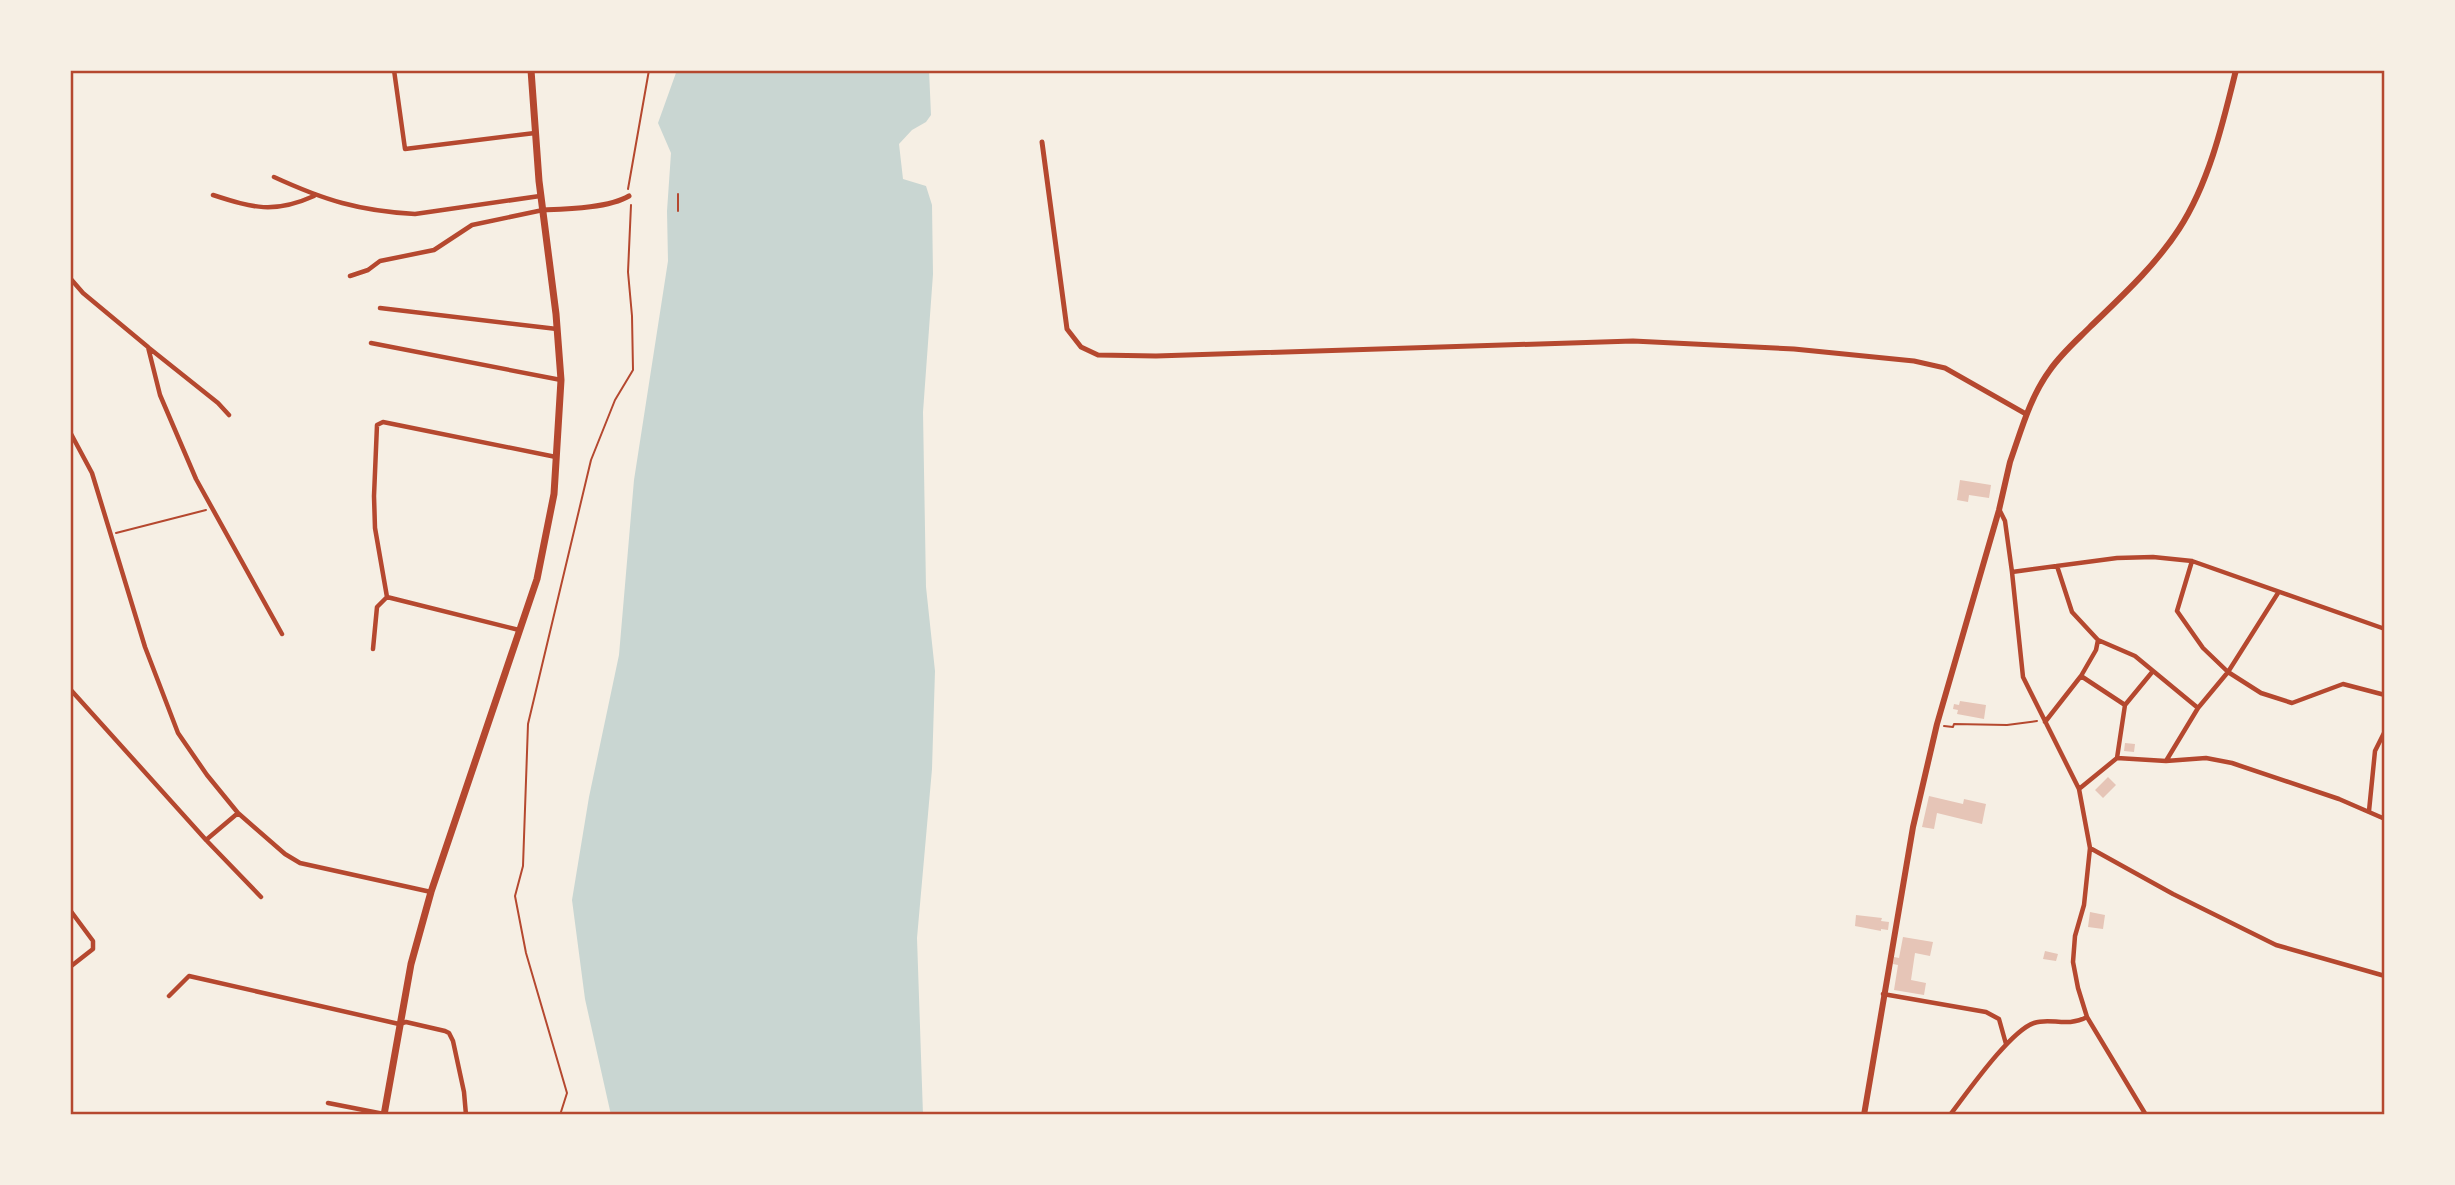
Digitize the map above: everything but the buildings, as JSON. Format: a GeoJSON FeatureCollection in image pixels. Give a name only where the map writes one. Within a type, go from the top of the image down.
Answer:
{"type":"FeatureCollection","features":[{"type":"Feature","properties":{"kind":"main road"},"geometry":{"type":"LineString","coordinates":[[384,1115],[411,964],[431,892],[521,630],[537,579],[546,537],[557,457],[561,380],[535,134],[531,70]]}},
{"type":"Feature","properties":{"kind":"main road"},"geometry":{"type":"LineString","coordinates":[[1864,1115],[1913,827],[1937,724],[1999,510],[2010,462],[2026,414],[2049,371],[2132,287],[2179,229],[2195,200],[2213,153],[2236,70]]}},
{"type":"Feature","properties":{"kind":"street"},"geometry":{"type":"LineString","coordinates":[[394,70],[405,149],[535,134]]}},
{"type":"Feature","properties":{"kind":"street"},"geometry":{"type":"LineString","coordinates":[[1042,142],[1067,329],[1081,347],[1098,355],[1156,356],[1642,341],[1794,349],[1914,361],[1945,368],[1964,376],[2026,414]]}},
{"type":"Feature","properties":{"kind":"street"},"geometry":{"type":"LineString","coordinates":[[274,177],[315,196],[358,208],[415,214],[541,196]]}},
{"type":"Feature","properties":{"kind":"street"},"geometry":{"type":"LineString","coordinates":[[213,195],[275,208],[298,204],[315,196]]}},
{"type":"Feature","properties":{"kind":"street"},"geometry":{"type":"LineString","coordinates":[[350,276],[368,270],[380,261],[433,250],[472,225],[543,210],[622,200],[629,196]]}},
{"type":"Feature","properties":{"kind":"street"},"geometry":{"type":"LineString","coordinates":[[70,278],[83,293],[218,402],[229,415]]}},
{"type":"Feature","properties":{"kind":"street"},"geometry":{"type":"LineString","coordinates":[[380,308],[557,329]]}},
{"type":"Feature","properties":{"kind":"street"},"geometry":{"type":"LineString","coordinates":[[371,343],[561,380]]}},
{"type":"Feature","properties":{"kind":"street"},"geometry":{"type":"LineString","coordinates":[[148,347],[160,395],[196,479],[282,634]]}},
{"type":"Feature","properties":{"kind":"street"},"geometry":{"type":"LineString","coordinates":[[387,597],[375,528],[377,425],[383,422],[557,457]]}},
{"type":"Feature","properties":{"kind":"street"},"geometry":{"type":"LineString","coordinates":[[70,432],[92,473],[145,647],[178,733],[207,775],[238,813],[285,854],[300,863],[431,892]]}},
{"type":"Feature","properties":{"kind":"street"},"geometry":{"type":"LineString","coordinates":[[1999,510],[2004,521],[2012,572],[2024,677],[2079,789],[2090,848],[2084,905],[2075,936],[2073,962],[2087,1017],[2146,1115]]}},
{"type":"Feature","properties":{"kind":"street"},"geometry":{"type":"LineString","coordinates":[[2012,572],[2117,558],[2153,557],[2192,561],[2385,629]]}},
{"type":"Feature","properties":{"kind":"street"},"geometry":{"type":"LineString","coordinates":[[2192,561],[2177,611],[2203,648],[2228,672],[2261,693],[2292,702],[2343,684],[2385,695]]}},
{"type":"Feature","properties":{"kind":"street"},"geometry":{"type":"LineString","coordinates":[[2057,566],[2072,612],[2098,640],[2135,656],[2198,708]]}},
{"type":"Feature","properties":{"kind":"street"},"geometry":{"type":"LineString","coordinates":[[2166,761],[2198,708],[2228,672],[2278,593]]}},
{"type":"Feature","properties":{"kind":"street"},"geometry":{"type":"LineString","coordinates":[[387,597],[521,630]]}},
{"type":"Feature","properties":{"kind":"street"},"geometry":{"type":"LineString","coordinates":[[373,649],[377,607],[387,597]]}},
{"type":"Feature","properties":{"kind":"street"},"geometry":{"type":"LineString","coordinates":[[2045,722],[2081,676],[2096,650],[2098,640]]}},
{"type":"Feature","properties":{"kind":"street"},"geometry":{"type":"LineString","coordinates":[[2079,789],[2117,758],[2125,705],[2153,671]]}},
{"type":"Feature","properties":{"kind":"street"},"geometry":{"type":"LineString","coordinates":[[2081,676],[2125,705]]}},
{"type":"Feature","properties":{"kind":"street"},"geometry":{"type":"LineString","coordinates":[[70,689],[261,897]]}},
{"type":"Feature","properties":{"kind":"street"},"geometry":{"type":"LineString","coordinates":[[2369,811],[2375,751],[2385,731]]}},
{"type":"Feature","properties":{"kind":"street"},"geometry":{"type":"LineString","coordinates":[[2117,758],[2166,761],[2206,758],[2232,763],[2385,819]]}},
{"type":"Feature","properties":{"kind":"street"},"geometry":{"type":"LineString","coordinates":[[206,840],[238,813]]}},
{"type":"Feature","properties":{"kind":"street"},"geometry":{"type":"LineString","coordinates":[[2090,848],[2173,894],[2276,945],[2385,976]]}},
{"type":"Feature","properties":{"kind":"street"},"geometry":{"type":"LineString","coordinates":[[70,910],[93,941],[93,949],[70,967]]}},
{"type":"Feature","properties":{"kind":"street"},"geometry":{"type":"LineString","coordinates":[[169,996],[189,976],[449,1033],[461,1079],[466,1115]]}},
{"type":"Feature","properties":{"kind":"street"},"geometry":{"type":"LineString","coordinates":[[1883,994],[1986,1012],[1999,1019],[2007,1045]]}},
{"type":"Feature","properties":{"kind":"street"},"geometry":{"type":"LineString","coordinates":[[1950,1115],[2019,1031],[2039,1021],[2060,1023],[2087,1017]]}},
{"type":"Feature","properties":{"kind":"street"},"geometry":{"type":"LineString","coordinates":[[328,1103],[384,1115]]}},
{"type":"Feature","properties":{"kind":"path"},"geometry":{"type":"LineString","coordinates":[[560,1115],[567,1093],[526,953],[515,897],[524,853],[528,724],[592,460],[615,400],[633,370],[627,187],[649,70]]}},
{"type":"Feature","properties":{"kind":"path"},"geometry":{"type":"LineString","coordinates":[[678,194],[678,211]]}},
{"type":"Feature","properties":{"kind":"path"},"geometry":{"type":"LineString","coordinates":[[112,534],[212,509]]}},
{"type":"Feature","properties":{"kind":"path"},"geometry":{"type":"LineString","coordinates":[[1937,724],[1953,727],[1954,724],[2007,725],[2045,722]]}},
{"type":"Feature","properties":{"kind":"shaded area"},"geometry":{"type":"Polygon","coordinates":[[[677,70],[929,70],[931,115],[899,144],[903,179],[926,186],[932,205],[933,274],[923,412],[926,587],[935,671],[932,769],[917,938],[923,1115],[611,1115],[585,999],[572,900],[589,797],[619,655],[634,480],[668,261],[667,211],[671,153],[658,123],[677,70]]]}}]}
